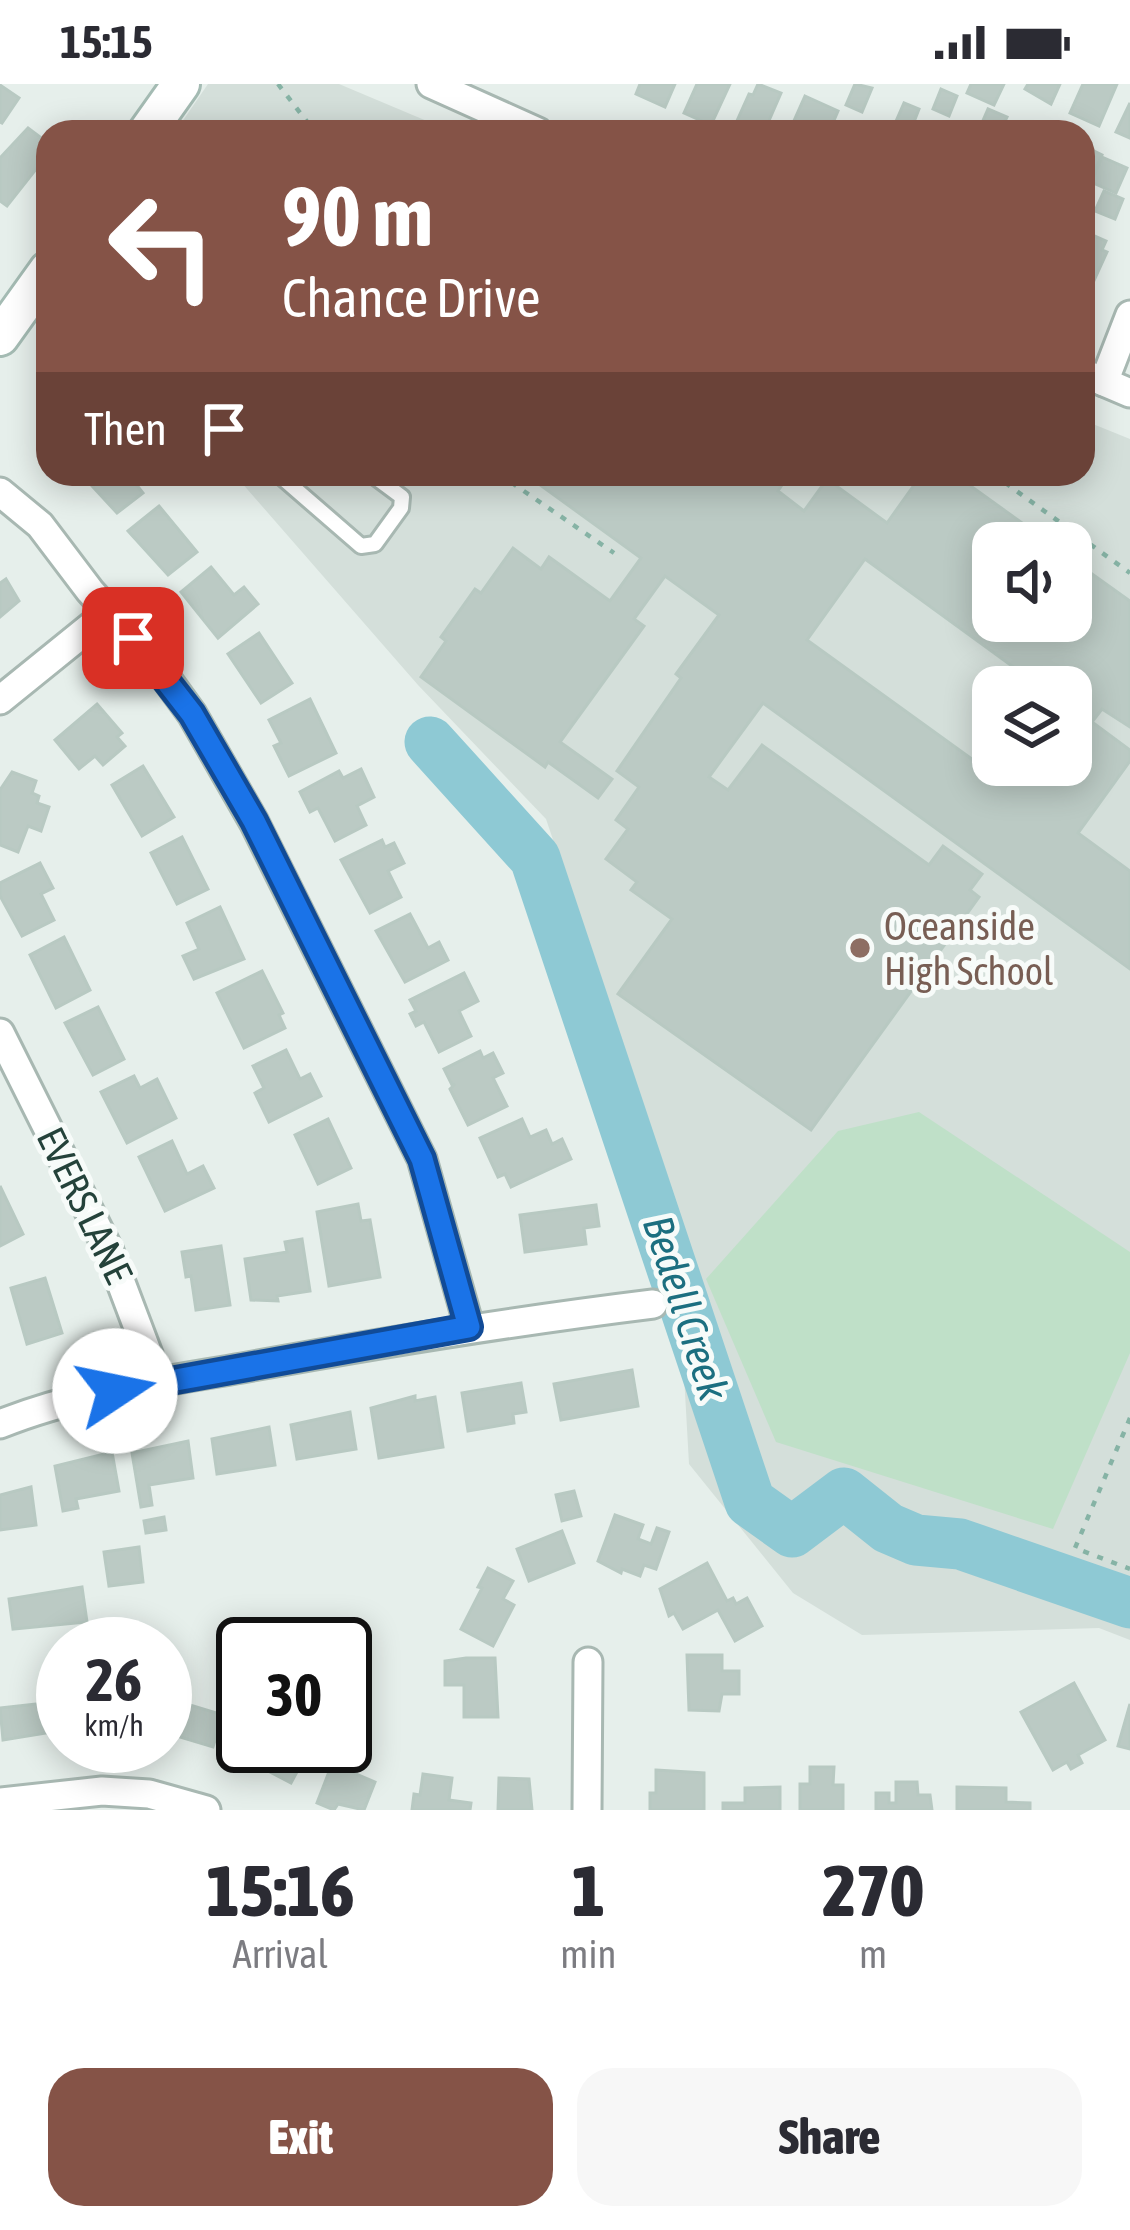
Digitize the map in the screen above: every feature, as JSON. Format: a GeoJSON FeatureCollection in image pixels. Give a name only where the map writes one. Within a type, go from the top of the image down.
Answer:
{"type":"FeatureCollection","features":[{"type":"Feature","properties":{"kind":"main road"},"geometry":{"type":"LineString","coordinates":[[156,120],[181,84]]}},
{"type":"Feature","properties":{"kind":"main road"},"geometry":{"type":"LineString","coordinates":[[0,337],[36,287]]}},
{"type":"Feature","properties":{"kind":"street"},"geometry":{"type":"LineString","coordinates":[[431,84],[511,120]]}},
{"type":"Feature","properties":{"kind":"street"},"geometry":{"type":"LineString","coordinates":[[1106,383],[1130,315]]}},
{"type":"Feature","properties":{"kind":"street"},"geometry":{"type":"LineString","coordinates":[[0,492],[40,526],[192,714],[275,864],[422,1159],[469,1327]]}},
{"type":"Feature","properties":{"kind":"street"},"geometry":{"type":"LineString","coordinates":[[0,700],[110,611]]}},
{"type":"Feature","properties":{"kind":"street","name":"EVERS LANE"},"geometry":{"type":"LineString","coordinates":[[0,1033],[110,1252],[159,1383]]}},
{"type":"Feature","properties":{"kind":"street"},"geometry":{"type":"LineString","coordinates":[[0,1424],[70,1400],[159,1383],[469,1327],[653,1304]]}},
{"type":"Feature","properties":{"kind":"street"},"geometry":{"type":"LineString","coordinates":[[587,1810],[588,1662]]}},
{"type":"Feature","properties":{"kind":"street"},"geometry":{"type":"LineString","coordinates":[[0,1802],[102,1791],[149,1794],[206,1810]]}},
{"type":"Feature","properties":{"kind":"lane"},"geometry":{"type":"LineString","coordinates":[[292,486],[361,546],[375,544],[401,508],[402,496],[388,486]]}},
{"type":"Feature","properties":{"kind":"path"},"geometry":{"type":"LineString","coordinates":[[278,84],[306,120]]}},
{"type":"Feature","properties":{"kind":"path"},"geometry":{"type":"LineString","coordinates":[[516,486],[614,553]]}},
{"type":"Feature","properties":{"kind":"path"},"geometry":{"type":"LineString","coordinates":[[1010,486],[1130,573]]}},
{"type":"Feature","properties":{"kind":"path"},"geometry":{"type":"LineString","coordinates":[[1130,1418],[1076,1548],[1130,1569]]}},
{"type":"Feature","properties":{"kind":"shaded area"},"geometry":{"type":"Polygon","coordinates":[[[208,84],[339,84],[424,120],[183,120],[208,84]]]}},
{"type":"Feature","properties":{"kind":"shaded area","name":"Oceanside High School"},"geometry":{"type":"Polygon","coordinates":[[[1095,425],[1130,439],[1130,1640],[1099,1628],[862,1635],[793,1593],[689,1464],[680,1304],[633,1076],[546,819],[418,685],[244,486],[1095,486],[1095,425]]]}},
{"type":"Feature","properties":{"kind":"green space"},"geometry":{"type":"Polygon","coordinates":[[[919,1112],[1130,1252],[1130,1353],[1053,1529],[776,1442],[706,1279],[838,1131],[919,1112]]]}},
{"type":"Feature","properties":{"kind":"building"},"geometry":{"type":"Polygon","coordinates":[[[640,84],[675,84],[665,107],[636,94],[640,84]]]}},
{"type":"Feature","properties":{"kind":"building"},"geometry":{"type":"Polygon","coordinates":[[[697,84],[730,84],[713,120],[684,113],[697,84]]]}},
{"type":"Feature","properties":{"kind":"building"},"geometry":{"type":"Polygon","coordinates":[[[758,84],[781,93],[769,120],[737,120],[749,94],[753,95],[758,84]]]}},
{"type":"Feature","properties":{"kind":"building"},"geometry":{"type":"Polygon","coordinates":[[[855,84],[872,88],[862,112],[846,105],[855,84]]]}},
{"type":"Feature","properties":{"kind":"building"},"geometry":{"type":"Polygon","coordinates":[[[971,84],[1004,84],[994,105],[967,93],[971,84]]]}},
{"type":"Feature","properties":{"kind":"building"},"geometry":{"type":"Polygon","coordinates":[[[1028,84],[1060,84],[1051,104],[1025,89],[1028,84]]]}},
{"type":"Feature","properties":{"kind":"building"},"geometry":{"type":"Polygon","coordinates":[[[1083,84],[1117,84],[1099,126],[1095,120],[1070,113],[1083,84]]]}},
{"type":"Feature","properties":{"kind":"building"},"geometry":{"type":"Polygon","coordinates":[[[0,85],[19,98],[2,123],[0,122],[0,85]]]}},
{"type":"Feature","properties":{"kind":"building"},"geometry":{"type":"Polygon","coordinates":[[[941,89],[957,96],[949,116],[933,109],[941,89]]]}},
{"type":"Feature","properties":{"kind":"building"},"geometry":{"type":"Polygon","coordinates":[[[805,96],[838,111],[834,120],[794,120],[805,96]]]}},
{"type":"Feature","properties":{"kind":"building"},"geometry":{"type":"Polygon","coordinates":[[[904,103],[919,109],[915,120],[897,120],[904,103]]]}},
{"type":"Feature","properties":{"kind":"building"},"geometry":{"type":"Polygon","coordinates":[[[1130,103],[1130,138],[1116,132],[1130,103]]]}},
{"type":"Feature","properties":{"kind":"building"},"geometry":{"type":"Polygon","coordinates":[[[988,109],[1007,117],[1006,120],[983,120],[988,109]]]}},
{"type":"Feature","properties":{"kind":"building"},"geometry":{"type":"Polygon","coordinates":[[[28,128],[36,134],[36,169],[7,206],[0,201],[0,158],[28,128]]]}},
{"type":"Feature","properties":{"kind":"building"},"geometry":{"type":"Polygon","coordinates":[[[1102,157],[1127,168],[1116,193],[1095,184],[1102,157]]]}},
{"type":"Feature","properties":{"kind":"building"},"geometry":{"type":"Polygon","coordinates":[[[1104,191],[1123,199],[1115,219],[1095,211],[1104,191]]]}},
{"type":"Feature","properties":{"kind":"building"},"geometry":{"type":"Polygon","coordinates":[[[1095,236],[1106,241],[1102,250],[1107,252],[1095,278],[1095,236]]]}},
{"type":"Feature","properties":{"kind":"building"},"geometry":{"type":"Polygon","coordinates":[[[92,486],[137,486],[143,493],[117,513],[92,486]]]}},
{"type":"Feature","properties":{"kind":"building"},"geometry":{"type":"Polygon","coordinates":[[[542,486],[781,486],[778,491],[804,511],[822,486],[837,486],[887,523],[913,486],[971,486],[1021,522],[972,522],[972,637],[865,559],[807,640],[972,759],[972,786],[1092,786],[1092,722],[1130,750],[1130,761],[1078,833],[1130,871],[1130,969],[763,703],[709,777],[728,790],[762,745],[929,865],[943,846],[982,874],[970,890],[979,897],[811,1130],[618,994],[672,919],[631,890],[637,882],[606,859],[628,829],[616,820],[639,787],[617,771],[681,678],[676,674],[719,615],[665,576],[634,619],[644,626],[560,742],[612,779],[598,798],[548,762],[545,767],[421,677],[446,641],[441,637],[475,589],[481,593],[513,548],[541,569],[549,557],[610,601],[641,558],[542,486]]]}},
{"type":"Feature","properties":{"kind":"building"},"geometry":{"type":"Polygon","coordinates":[[[159,506],[197,552],[168,575],[128,531],[159,506]]]}},
{"type":"Feature","properties":{"kind":"building"},"geometry":{"type":"Polygon","coordinates":[[[211,567],[234,595],[244,587],[258,604],[218,638],[181,592],[211,567]]]}},
{"type":"Feature","properties":{"kind":"building"},"geometry":{"type":"Polygon","coordinates":[[[1092,574],[1130,601],[1130,727],[1102,709],[1092,722],[1092,666],[1012,666],[979,642],[1092,642],[1092,574]]]}},
{"type":"Feature","properties":{"kind":"building"},"geometry":{"type":"Polygon","coordinates":[[[6,579],[19,601],[0,617],[0,583],[6,579]]]}},
{"type":"Feature","properties":{"kind":"building"},"geometry":{"type":"Polygon","coordinates":[[[259,633],[292,683],[261,703],[228,654],[259,633]]]}},
{"type":"Feature","properties":{"kind":"building"},"geometry":{"type":"Polygon","coordinates":[[[310,699],[336,753],[289,776],[274,746],[281,743],[269,720],[310,699]]]}},
{"type":"Feature","properties":{"kind":"building"},"geometry":{"type":"Polygon","coordinates":[[[97,704],[122,733],[117,737],[125,746],[103,765],[95,756],[79,769],[55,740],[97,704]]]}},
{"type":"Feature","properties":{"kind":"building"},"geometry":{"type":"Polygon","coordinates":[[[143,766],[174,817],[142,836],[112,785],[143,766]]]}},
{"type":"Feature","properties":{"kind":"building"},"geometry":{"type":"Polygon","coordinates":[[[361,769],[374,797],[357,806],[366,825],[335,841],[318,808],[310,812],[300,792],[339,771],[343,778],[361,769]]]}},
{"type":"Feature","properties":{"kind":"building"},"geometry":{"type":"Polygon","coordinates":[[[12,772],[36,781],[32,793],[39,796],[37,803],[49,807],[41,831],[28,826],[18,852],[0,845],[0,790],[12,772]]]}},
{"type":"Feature","properties":{"kind":"building"},"geometry":{"type":"Polygon","coordinates":[[[182,837],[208,889],[177,904],[151,853],[182,837]]]}},
{"type":"Feature","properties":{"kind":"building"},"geometry":{"type":"Polygon","coordinates":[[[382,840],[385,847],[394,843],[404,863],[388,871],[401,897],[370,913],[341,860],[382,840]]]}},
{"type":"Feature","properties":{"kind":"building"},"geometry":{"type":"Polygon","coordinates":[[[40,863],[53,888],[41,894],[54,920],[22,936],[0,896],[0,883],[40,863]]]}},
{"type":"Feature","properties":{"kind":"building"},"geometry":{"type":"Polygon","coordinates":[[[220,907],[244,959],[194,979],[183,956],[199,949],[187,923],[220,907]]]}},
{"type":"Feature","properties":{"kind":"building"},"geometry":{"type":"Polygon","coordinates":[[[410,914],[428,948],[439,942],[448,960],[405,982],[376,931],[410,914]]]}},
{"type":"Feature","properties":{"kind":"building"},"geometry":{"type":"Polygon","coordinates":[[[64,937],[90,990],[56,1008],[30,955],[64,937]]]}},
{"type":"Feature","properties":{"kind":"building"},"geometry":{"type":"Polygon","coordinates":[[[262,971],[283,1013],[279,1015],[285,1028],[244,1048],[217,993],[262,971]]]}},
{"type":"Feature","properties":{"kind":"building"},"geometry":{"type":"Polygon","coordinates":[[[464,973],[478,1001],[459,1011],[471,1036],[439,1052],[424,1022],[416,1026],[410,1000],[464,973]]]}},
{"type":"Feature","properties":{"kind":"building"},"geometry":{"type":"Polygon","coordinates":[[[98,1007],[124,1059],[93,1075],[65,1023],[98,1007]]]}},
{"type":"Feature","properties":{"kind":"building"},"geometry":{"type":"Polygon","coordinates":[[[286,1050],[300,1079],[310,1074],[321,1096],[269,1122],[255,1093],[264,1088],[253,1066],[286,1050]]]}},
{"type":"Feature","properties":{"kind":"building"},"geometry":{"type":"Polygon","coordinates":[[[480,1051],[483,1058],[493,1053],[503,1073],[493,1078],[507,1106],[468,1125],[450,1089],[455,1084],[444,1069],[480,1051]]]}},
{"type":"Feature","properties":{"kind":"building"},"geometry":{"type":"Polygon","coordinates":[[[134,1076],[140,1088],[157,1079],[176,1118],[127,1143],[101,1092],[134,1076]]]}},
{"type":"Feature","properties":{"kind":"building"},"geometry":{"type":"Polygon","coordinates":[[[328,1119],[351,1168],[318,1184],[295,1135],[328,1119]]]}},
{"type":"Feature","properties":{"kind":"building"},"geometry":{"type":"Polygon","coordinates":[[[522,1119],[530,1137],[546,1130],[552,1144],[562,1139],[571,1159],[511,1187],[505,1174],[498,1177],[480,1138],[522,1119]]]}},
{"type":"Feature","properties":{"kind":"building"},"geometry":{"type":"Polygon","coordinates":[[[172,1141],[187,1174],[203,1166],[214,1188],[165,1211],[139,1157],[172,1141]]]}},
{"type":"Feature","properties":{"kind":"building"},"geometry":{"type":"Polygon","coordinates":[[[0,1186],[23,1234],[0,1246],[0,1186]]]}},
{"type":"Feature","properties":{"kind":"building"},"geometry":{"type":"Polygon","coordinates":[[[358,1204],[361,1221],[370,1220],[380,1277],[329,1286],[317,1212],[358,1204]]]}},
{"type":"Feature","properties":{"kind":"building"},"geometry":{"type":"Polygon","coordinates":[[[596,1205],[599,1226],[584,1228],[586,1244],[525,1252],[520,1215],[596,1205]]]}},
{"type":"Feature","properties":{"kind":"building"},"geometry":{"type":"Polygon","coordinates":[[[302,1239],[310,1291],[277,1296],[278,1301],[251,1300],[245,1259],[287,1252],[285,1242],[302,1239]]]}},
{"type":"Feature","properties":{"kind":"building"},"geometry":{"type":"Polygon","coordinates":[[[221,1246],[230,1305],[196,1310],[182,1252],[221,1246]]]}},
{"type":"Feature","properties":{"kind":"building"},"geometry":{"type":"Polygon","coordinates":[[[45,1278],[62,1333],[27,1344],[11,1288],[45,1278]]]}},
{"type":"Feature","properties":{"kind":"building"},"geometry":{"type":"Polygon","coordinates":[[[632,1370],[638,1406],[561,1420],[554,1384],[632,1370]]]}},
{"type":"Feature","properties":{"kind":"building"},"geometry":{"type":"Polygon","coordinates":[[[521,1383],[526,1412],[513,1414],[514,1423],[468,1431],[462,1393],[521,1383]]]}},
{"type":"Feature","properties":{"kind":"building"},"geometry":{"type":"Polygon","coordinates":[[[415,1396],[415,1401],[435,1397],[443,1447],[379,1458],[371,1408],[415,1396]]]}},
{"type":"Feature","properties":{"kind":"building"},"geometry":{"type":"Polygon","coordinates":[[[350,1412],[356,1449],[297,1459],[291,1425],[350,1412]]]}},
{"type":"Feature","properties":{"kind":"building"},"geometry":{"type":"Polygon","coordinates":[[[269,1427],[275,1465],[217,1474],[212,1439],[269,1427]]]}},
{"type":"Feature","properties":{"kind":"building"},"geometry":{"type":"Polygon","coordinates":[[[188,1441],[193,1478],[149,1485],[152,1505],[141,1507],[132,1453],[188,1441]]]}},
{"type":"Feature","properties":{"kind":"building"},"geometry":{"type":"Polygon","coordinates":[[[112,1452],[119,1491],[76,1499],[78,1508],[63,1511],[55,1466],[112,1452]]]}},
{"type":"Feature","properties":{"kind":"building"},"geometry":{"type":"Polygon","coordinates":[[[31,1487],[36,1525],[0,1530],[0,1495],[31,1487]]]}},
{"type":"Feature","properties":{"kind":"building"},"geometry":{"type":"Polygon","coordinates":[[[574,1491],[581,1516],[562,1521],[556,1495],[574,1491]]]}},
{"type":"Feature","properties":{"kind":"building"},"geometry":{"type":"Polygon","coordinates":[[[615,1515],[643,1525],[638,1539],[651,1544],[657,1528],[669,1532],[656,1569],[644,1565],[640,1576],[598,1561],[615,1515]]]}},
{"type":"Feature","properties":{"kind":"building"},"geometry":{"type":"Polygon","coordinates":[[[164,1517],[166,1530],[146,1533],[144,1521],[164,1517]]]}},
{"type":"Feature","properties":{"kind":"building"},"geometry":{"type":"Polygon","coordinates":[[[562,1531],[574,1563],[529,1581],[517,1549],[562,1531]]]}},
{"type":"Feature","properties":{"kind":"building"},"geometry":{"type":"Polygon","coordinates":[[[139,1547],[143,1582],[109,1586],[104,1552],[139,1547]]]}},
{"type":"Feature","properties":{"kind":"building"},"geometry":{"type":"Polygon","coordinates":[[[707,1563],[727,1601],[733,1598],[736,1604],[747,1598],[762,1626],[735,1641],[718,1610],[683,1629],[674,1613],[669,1616],[660,1589],[707,1563]]]}},
{"type":"Feature","properties":{"kind":"building"},"geometry":{"type":"Polygon","coordinates":[[[488,1568],[513,1581],[503,1599],[514,1605],[493,1646],[461,1629],[488,1568]]]}},
{"type":"Feature","properties":{"kind":"building"},"geometry":{"type":"Polygon","coordinates":[[[82,1587],[86,1617],[36,1617],[36,1627],[13,1629],[9,1599],[82,1587]]]}},
{"type":"Feature","properties":{"kind":"building"},"geometry":{"type":"Polygon","coordinates":[[[687,1655],[722,1655],[722,1671],[739,1671],[739,1694],[722,1694],[719,1711],[689,1710],[687,1655]]]}},
{"type":"Feature","properties":{"kind":"building"},"geometry":{"type":"Polygon","coordinates":[[[495,1658],[498,1717],[464,1717],[464,1685],[445,1685],[445,1661],[495,1658]]]}},
{"type":"Feature","properties":{"kind":"building"},"geometry":{"type":"Polygon","coordinates":[[[1074,1683],[1105,1740],[1078,1755],[1082,1763],[1071,1769],[1067,1762],[1053,1770],[1021,1712],[1074,1683]]]}},
{"type":"Feature","properties":{"kind":"building"},"geometry":{"type":"Polygon","coordinates":[[[36,1704],[36,1735],[3,1740],[0,1708],[36,1704]]]}},
{"type":"Feature","properties":{"kind":"building"},"geometry":{"type":"Polygon","coordinates":[[[1130,1704],[1130,1749],[1118,1746],[1130,1704]]]}},
{"type":"Feature","properties":{"kind":"building"},"geometry":{"type":"Polygon","coordinates":[[[192,1706],[216,1713],[213,1747],[192,1741],[192,1706]]]}},
{"type":"Feature","properties":{"kind":"building"},"geometry":{"type":"Polygon","coordinates":[[[810,1767],[834,1767],[833,1785],[843,1785],[843,1810],[800,1810],[800,1784],[810,1784],[810,1767]]]}},
{"type":"Feature","properties":{"kind":"building"},"geometry":{"type":"Polygon","coordinates":[[[656,1770],[704,1773],[704,1810],[650,1810],[656,1770]]]}},
{"type":"Feature","properties":{"kind":"building"},"geometry":{"type":"Polygon","coordinates":[[[272,1773],[296,1773],[291,1783],[272,1773]]]}},
{"type":"Feature","properties":{"kind":"building"},"geometry":{"type":"Polygon","coordinates":[[[329,1773],[354,1773],[375,1782],[364,1810],[338,1804],[334,1810],[317,1803],[329,1773]]]}},
{"type":"Feature","properties":{"kind":"building"},"geometry":{"type":"Polygon","coordinates":[[[423,1774],[452,1778],[449,1800],[471,1803],[470,1810],[412,1810],[423,1774]]]}},
{"type":"Feature","properties":{"kind":"building"},"geometry":{"type":"Polygon","coordinates":[[[499,1778],[529,1779],[532,1810],[498,1810],[499,1778]]]}},
{"type":"Feature","properties":{"kind":"building"},"geometry":{"type":"Polygon","coordinates":[[[896,1782],[917,1782],[918,1795],[930,1795],[932,1810],[876,1810],[876,1793],[889,1793],[889,1803],[896,1803],[896,1782]]]}},
{"type":"Feature","properties":{"kind":"building"},"geometry":{"type":"Polygon","coordinates":[[[780,1787],[780,1810],[723,1810],[723,1803],[745,1803],[745,1788],[780,1787]]]}},
{"type":"Feature","properties":{"kind":"building"},"geometry":{"type":"Polygon","coordinates":[[[957,1787],[1006,1788],[1006,1802],[1030,1803],[1030,1810],[957,1810],[957,1787]]]}},
{"type":"Feature","properties":{"kind":"waterway","name":"Bedell Creek"},"geometry":{"type":"LineString","coordinates":[[430,742],[535,858],[750,1502],[792,1532],[844,1493],[888,1528],[916,1540],[960,1544],[1130,1603]]}},
{"type":"Feature","properties":{"kind":"place","name":"Oceanside High School"},"geometry":{"type":"Point","coordinates":[860,948]}},
{"type":"Feature","properties":{"kind":"route"},"geometry":{"type":"LineString","coordinates":[[115,1391],[469,1327],[422,1159],[254,821],[192,714],[133,638]]}}]}
